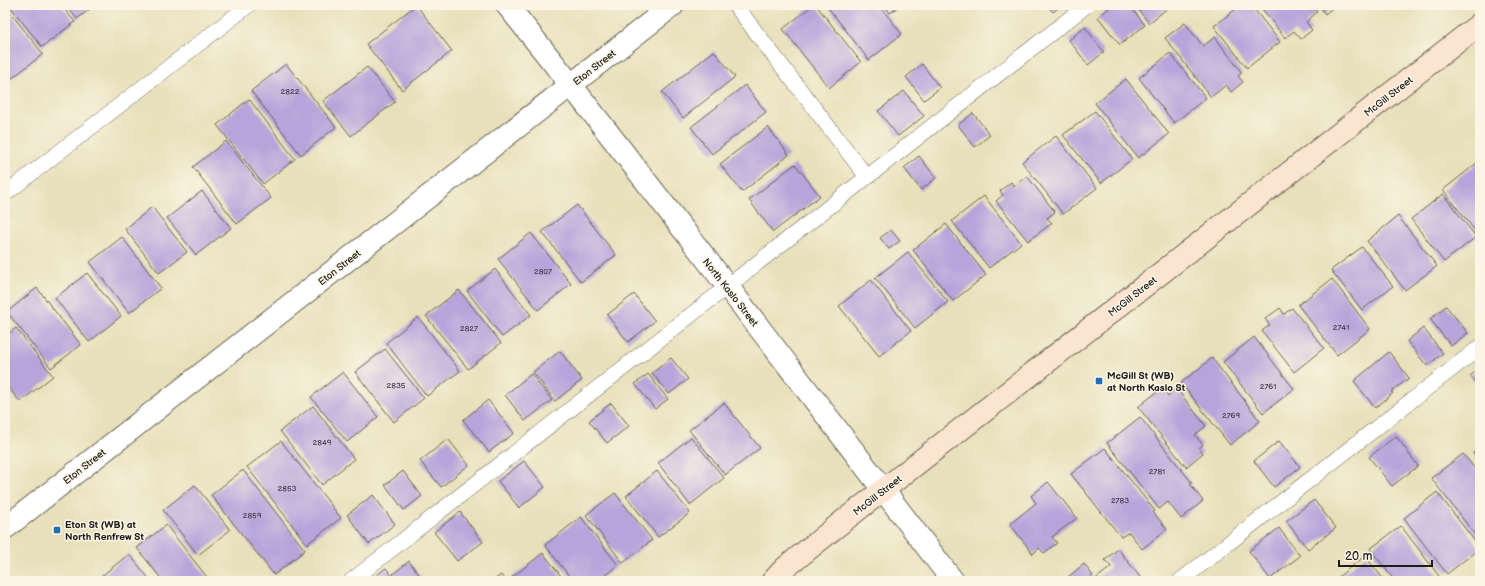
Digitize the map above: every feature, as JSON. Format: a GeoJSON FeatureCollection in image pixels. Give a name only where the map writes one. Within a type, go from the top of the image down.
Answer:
{"type":"FeatureCollection","features":[{"type":"Feature","properties":{"kind":"main road","name":"McGill Street"},"geometry":{"type":"LineString","coordinates":[[756,581],[779,574],[883,490],[1480,24]]}},
{"type":"Feature","properties":{"kind":"street","name":"North Kaslo Street"},"geometry":{"type":"LineString","coordinates":[[506,5],[571,85],[728,287],[952,581]]}},
{"type":"Feature","properties":{"kind":"street","name":"Eton Street"},"geometry":{"type":"LineString","coordinates":[[5,528],[673,5]]}},
{"type":"Feature","properties":{"kind":"lane"},"geometry":{"type":"LineString","coordinates":[[5,194],[249,5]]}},
{"type":"Feature","properties":{"kind":"lane"},"geometry":{"type":"LineString","coordinates":[[735,5],[867,177]]}},
{"type":"Feature","properties":{"kind":"lane"},"geometry":{"type":"LineString","coordinates":[[351,581],[1087,5]]}},
{"type":"Feature","properties":{"kind":"lane"},"geometry":{"type":"LineString","coordinates":[[1180,581],[1480,347]]}},
{"type":"Feature","properties":{"kind":"building"},"geometry":{"type":"Polygon","coordinates":[[[9,5],[61,5],[75,22],[42,47],[9,5]]]}},
{"type":"Feature","properties":{"kind":"building"},"geometry":{"type":"Polygon","coordinates":[[[66,5],[95,5],[77,19],[66,5]]]}},
{"type":"Feature","properties":{"kind":"building"},"geometry":{"type":"Polygon","coordinates":[[[416,5],[452,51],[402,90],[366,44],[416,5]]]}},
{"type":"Feature","properties":{"kind":"building"},"geometry":{"type":"Polygon","coordinates":[[[813,5],[816,5],[861,62],[829,88],[783,29],[813,5]]]}},
{"type":"Feature","properties":{"kind":"building"},"geometry":{"type":"Polygon","coordinates":[[[826,5],[879,5],[902,34],[869,60],[826,5]]]}},
{"type":"Feature","properties":{"kind":"building"},"geometry":{"type":"Polygon","coordinates":[[[884,5],[900,5],[890,13],[884,5]]]}},
{"type":"Feature","properties":{"kind":"building"},"geometry":{"type":"Polygon","coordinates":[[[1047,5],[1062,5],[1053,12],[1047,5]]]}},
{"type":"Feature","properties":{"kind":"building"},"geometry":{"type":"Polygon","coordinates":[[[1113,5],[1129,5],[1145,25],[1120,45],[1098,17],[1113,5]]]}},
{"type":"Feature","properties":{"kind":"building"},"geometry":{"type":"Polygon","coordinates":[[[1134,5],[1168,5],[1169,7],[1149,23],[1134,5]]]}},
{"type":"Feature","properties":{"kind":"building"},"geometry":{"type":"Polygon","coordinates":[[[1241,5],[1251,5],[1280,42],[1247,68],[1214,26],[1241,5]]]}},
{"type":"Feature","properties":{"kind":"building"},"geometry":{"type":"Polygon","coordinates":[[[1259,5],[1311,5],[1317,12],[1306,22],[1312,30],[1301,39],[1294,31],[1285,38],[1259,5]]]}},
{"type":"Feature","properties":{"kind":"building"},"geometry":{"type":"Polygon","coordinates":[[[1319,5],[1336,5],[1325,14],[1319,5]]]}},
{"type":"Feature","properties":{"kind":"building"},"geometry":{"type":"Polygon","coordinates":[[[5,6],[43,54],[7,82],[5,80],[5,6]]]}},
{"type":"Feature","properties":{"kind":"building"},"geometry":{"type":"Polygon","coordinates":[[[1185,23],[1203,46],[1215,37],[1242,73],[1238,76],[1243,82],[1231,92],[1226,85],[1211,97],[1165,38],[1185,23]]]}},
{"type":"Feature","properties":{"kind":"building"},"geometry":{"type":"Polygon","coordinates":[[[1085,27],[1104,52],[1088,65],[1069,40],[1085,27]]]}},
{"type":"Feature","properties":{"kind":"building"},"geometry":{"type":"Polygon","coordinates":[[[714,51],[735,77],[683,118],[662,92],[714,51]]]}},
{"type":"Feature","properties":{"kind":"building"},"geometry":{"type":"Polygon","coordinates":[[[1170,53],[1206,98],[1174,123],[1139,78],[1170,53]]]}},
{"type":"Feature","properties":{"kind":"building"},"geometry":{"type":"Polygon","coordinates":[[[286,64],[336,127],[301,155],[251,91],[286,64]]]}},
{"type":"Feature","properties":{"kind":"building"},"geometry":{"type":"Polygon","coordinates":[[[922,64],[940,88],[924,100],[906,77],[922,64]]]}},
{"type":"Feature","properties":{"kind":"building"},"geometry":{"type":"Polygon","coordinates":[[[367,67],[395,102],[351,136],[323,101],[367,67]]]}},
{"type":"Feature","properties":{"kind":"building"},"geometry":{"type":"Polygon","coordinates":[[[1126,79],[1169,134],[1138,158],[1095,103],[1126,79]]]}},
{"type":"Feature","properties":{"kind":"building"},"geometry":{"type":"Polygon","coordinates":[[[745,85],[766,112],[712,154],[691,127],[745,85]]]}},
{"type":"Feature","properties":{"kind":"building"},"geometry":{"type":"Polygon","coordinates":[[[904,91],[924,116],[898,136],[878,111],[904,91]]]}},
{"type":"Feature","properties":{"kind":"building"},"geometry":{"type":"Polygon","coordinates":[[[249,99],[295,159],[263,184],[217,125],[249,99]]]}},
{"type":"Feature","properties":{"kind":"building"},"geometry":{"type":"Polygon","coordinates":[[[1095,111],[1132,159],[1101,183],[1063,135],[1095,111]]]}},
{"type":"Feature","properties":{"kind":"building"},"geometry":{"type":"Polygon","coordinates":[[[973,113],[990,135],[975,147],[958,125],[973,113]]]}},
{"type":"Feature","properties":{"kind":"building"},"geometry":{"type":"Polygon","coordinates":[[[768,127],[789,155],[742,192],[720,164],[768,127]]]}},
{"type":"Feature","properties":{"kind":"building"},"geometry":{"type":"Polygon","coordinates":[[[1056,136],[1097,188],[1063,214],[1022,162],[1056,136]]]}},
{"type":"Feature","properties":{"kind":"building"},"geometry":{"type":"Polygon","coordinates":[[[226,141],[271,198],[237,224],[193,167],[226,141]]]}},
{"type":"Feature","properties":{"kind":"building"},"geometry":{"type":"Polygon","coordinates":[[[919,156],[936,178],[921,190],[904,168],[919,156]]]}},
{"type":"Feature","properties":{"kind":"building"},"geometry":{"type":"Polygon","coordinates":[[[1477,163],[1480,168],[1480,237],[1443,190],[1477,163]]]}},
{"type":"Feature","properties":{"kind":"building"},"geometry":{"type":"Polygon","coordinates":[[[795,164],[820,196],[773,232],[749,200],[795,164]]]}},
{"type":"Feature","properties":{"kind":"building"},"geometry":{"type":"Polygon","coordinates":[[[1027,176],[1055,212],[1047,218],[1052,223],[1028,241],[996,201],[1003,195],[1000,191],[1011,182],[1014,186],[1027,176]]]}},
{"type":"Feature","properties":{"kind":"building"},"geometry":{"type":"Polygon","coordinates":[[[202,191],[231,228],[196,255],[167,218],[202,191]]]}},
{"type":"Feature","properties":{"kind":"building"},"geometry":{"type":"Polygon","coordinates":[[[1443,194],[1476,237],[1444,262],[1411,219],[1443,194]]]}},
{"type":"Feature","properties":{"kind":"building"},"geometry":{"type":"Polygon","coordinates":[[[984,196],[1021,243],[989,268],[952,221],[984,196]]]}},
{"type":"Feature","properties":{"kind":"building"},"geometry":{"type":"Polygon","coordinates":[[[577,205],[616,255],[581,282],[542,232],[577,205]]]}},
{"type":"Feature","properties":{"kind":"building"},"geometry":{"type":"Polygon","coordinates":[[[152,207],[187,252],[159,273],[125,229],[152,207]]]}},
{"type":"Feature","properties":{"kind":"building"},"geometry":{"type":"Polygon","coordinates":[[[1398,216],[1437,266],[1405,290],[1367,241],[1398,216]]]}},
{"type":"Feature","properties":{"kind":"building"},"geometry":{"type":"Polygon","coordinates":[[[946,224],[986,275],[953,301],[913,250],[946,224]]]}},
{"type":"Feature","properties":{"kind":"building"},"geometry":{"type":"Polygon","coordinates":[[[891,230],[900,241],[889,249],[880,238],[891,230]]]}},
{"type":"Feature","properties":{"kind":"building"},"geometry":{"type":"Polygon","coordinates":[[[531,233],[571,284],[538,310],[498,259],[531,233]]]}},
{"type":"Feature","properties":{"kind":"building"},"geometry":{"type":"Polygon","coordinates":[[[122,237],[161,288],[129,313],[90,262],[122,237]]]}},
{"type":"Feature","properties":{"kind":"building"},"geometry":{"type":"Polygon","coordinates":[[[1362,247],[1393,286],[1362,310],[1331,270],[1362,247]]]}},
{"type":"Feature","properties":{"kind":"building"},"geometry":{"type":"Polygon","coordinates":[[[908,252],[948,302],[915,328],[875,278],[908,252]]]}},
{"type":"Feature","properties":{"kind":"building"},"geometry":{"type":"Polygon","coordinates":[[[495,269],[531,315],[502,337],[467,291],[495,269]]]}},
{"type":"Feature","properties":{"kind":"building"},"geometry":{"type":"Polygon","coordinates":[[[87,273],[121,316],[89,342],[55,298],[87,273]]]}},
{"type":"Feature","properties":{"kind":"building"},"geometry":{"type":"Polygon","coordinates":[[[1332,279],[1370,329],[1337,355],[1298,305],[1332,279]]]}},
{"type":"Feature","properties":{"kind":"building"},"geometry":{"type":"Polygon","coordinates":[[[871,280],[911,331],[879,356],[839,306],[871,280]]]}},
{"type":"Feature","properties":{"kind":"building"},"geometry":{"type":"Polygon","coordinates":[[[37,288],[81,345],[51,368],[7,312],[37,288]]]}},
{"type":"Feature","properties":{"kind":"building"},"geometry":{"type":"Polygon","coordinates":[[[459,290],[501,343],[468,369],[426,316],[459,290]]]}},
{"type":"Feature","properties":{"kind":"building"},"geometry":{"type":"Polygon","coordinates":[[[634,294],[655,321],[628,342],[607,315],[634,294]]]}},
{"type":"Feature","properties":{"kind":"building"},"geometry":{"type":"Polygon","coordinates":[[[1446,306],[1468,333],[1451,346],[1430,319],[1446,306]]]}},
{"type":"Feature","properties":{"kind":"building"},"geometry":{"type":"Polygon","coordinates":[[[1280,308],[1284,314],[1292,308],[1324,348],[1294,372],[1262,331],[1270,325],[1265,319],[1280,308]]]}},
{"type":"Feature","properties":{"kind":"building"},"geometry":{"type":"Polygon","coordinates":[[[418,317],[460,371],[427,396],[386,343],[418,317]]]}},
{"type":"Feature","properties":{"kind":"building"},"geometry":{"type":"Polygon","coordinates":[[[16,328],[53,376],[20,402],[5,383],[5,336],[16,328]]]}},
{"type":"Feature","properties":{"kind":"building"},"geometry":{"type":"Polygon","coordinates":[[[1423,328],[1443,353],[1427,366],[1407,341],[1423,328]]]}},
{"type":"Feature","properties":{"kind":"building"},"geometry":{"type":"Polygon","coordinates":[[[1254,337],[1294,389],[1263,413],[1223,362],[1254,337]]]}},
{"type":"Feature","properties":{"kind":"building"},"geometry":{"type":"Polygon","coordinates":[[[385,349],[424,398],[394,422],[355,372],[385,349]]]}},
{"type":"Feature","properties":{"kind":"building"},"geometry":{"type":"Polygon","coordinates":[[[560,351],[582,380],[555,401],[533,372],[560,351]]]}},
{"type":"Feature","properties":{"kind":"building"},"geometry":{"type":"Polygon","coordinates":[[[1389,352],[1409,378],[1391,392],[1393,393],[1375,408],[1354,381],[1389,352]]]}},
{"type":"Feature","properties":{"kind":"building"},"geometry":{"type":"Polygon","coordinates":[[[671,358],[688,379],[669,394],[652,373],[671,358]]]}},
{"type":"Feature","properties":{"kind":"building"},"geometry":{"type":"Polygon","coordinates":[[[1212,358],[1260,421],[1230,445],[1181,383],[1212,358]]]}},
{"type":"Feature","properties":{"kind":"building"},"geometry":{"type":"Polygon","coordinates":[[[1480,368],[1480,389],[1470,376],[1480,368]]]}},
{"type":"Feature","properties":{"kind":"building"},"geometry":{"type":"Polygon","coordinates":[[[343,372],[378,417],[347,442],[311,397],[343,372]]]}},
{"type":"Feature","properties":{"kind":"building"},"geometry":{"type":"Polygon","coordinates":[[[531,374],[552,400],[525,421],[505,395],[531,374]]]}},
{"type":"Feature","properties":{"kind":"building"},"geometry":{"type":"Polygon","coordinates":[[[648,374],[668,399],[655,409],[635,384],[648,374]]]}},
{"type":"Feature","properties":{"kind":"building"},"geometry":{"type":"Polygon","coordinates":[[[1162,388],[1168,396],[1176,388],[1206,426],[1195,435],[1203,445],[1199,448],[1203,453],[1186,467],[1138,407],[1162,388]]]}},
{"type":"Feature","properties":{"kind":"building"},"geometry":{"type":"Polygon","coordinates":[[[488,400],[514,433],[489,452],[463,420],[488,400]]]}},
{"type":"Feature","properties":{"kind":"building"},"geometry":{"type":"Polygon","coordinates":[[[611,403],[629,426],[607,443],[589,421],[611,403]]]}},
{"type":"Feature","properties":{"kind":"building"},"geometry":{"type":"Polygon","coordinates":[[[724,403],[760,448],[725,475],[689,430],[724,403]]]}},
{"type":"Feature","properties":{"kind":"building"},"geometry":{"type":"Polygon","coordinates":[[[313,406],[354,459],[322,485],[280,431],[313,406]]]}},
{"type":"Feature","properties":{"kind":"building"},"geometry":{"type":"Polygon","coordinates":[[[1140,417],[1192,483],[1190,484],[1203,501],[1181,519],[1168,502],[1159,509],[1107,443],[1140,417]]]}},
{"type":"Feature","properties":{"kind":"building"},"geometry":{"type":"Polygon","coordinates":[[[1396,436],[1418,466],[1392,486],[1369,457],[1396,436]]]}},
{"type":"Feature","properties":{"kind":"building"},"geometry":{"type":"Polygon","coordinates":[[[691,437],[724,478],[690,505],[658,463],[691,437]]]}},
{"type":"Feature","properties":{"kind":"building"},"geometry":{"type":"Polygon","coordinates":[[[448,439],[469,465],[441,487],[420,461],[448,439]]]}},
{"type":"Feature","properties":{"kind":"building"},"geometry":{"type":"Polygon","coordinates":[[[281,441],[341,518],[307,544],[247,467],[281,441]]]}},
{"type":"Feature","properties":{"kind":"building"},"geometry":{"type":"Polygon","coordinates":[[[1279,441],[1300,467],[1274,487],[1254,461],[1279,441]]]}},
{"type":"Feature","properties":{"kind":"building"},"geometry":{"type":"Polygon","coordinates":[[[1105,448],[1155,511],[1153,512],[1167,529],[1142,549],[1129,532],[1121,537],[1071,474],[1105,448]]]}},
{"type":"Feature","properties":{"kind":"building"},"geometry":{"type":"Polygon","coordinates":[[[1480,448],[1480,462],[1473,453],[1480,448]]]}},
{"type":"Feature","properties":{"kind":"building"},"geometry":{"type":"Polygon","coordinates":[[[1463,454],[1480,475],[1480,541],[1431,478],[1463,454]]]}},
{"type":"Feature","properties":{"kind":"building"},"geometry":{"type":"Polygon","coordinates":[[[524,461],[545,487],[519,508],[498,481],[524,461]]]}},
{"type":"Feature","properties":{"kind":"building"},"geometry":{"type":"Polygon","coordinates":[[[243,470],[305,550],[274,575],[211,495],[243,470]]]}},
{"type":"Feature","properties":{"kind":"building"},"geometry":{"type":"Polygon","coordinates":[[[403,471],[422,496],[404,510],[385,485],[403,471]]]}},
{"type":"Feature","properties":{"kind":"building"},"geometry":{"type":"Polygon","coordinates":[[[657,471],[690,513],[658,537],[626,496],[657,471]]]}},
{"type":"Feature","properties":{"kind":"building"},"geometry":{"type":"Polygon","coordinates":[[[1048,482],[1077,518],[1052,537],[1057,543],[1044,553],[1039,548],[1033,554],[1010,524],[1036,503],[1031,496],[1048,482]]]}},
{"type":"Feature","properties":{"kind":"building"},"geometry":{"type":"Polygon","coordinates":[[[195,485],[230,530],[198,555],[163,510],[195,485]]]}},
{"type":"Feature","properties":{"kind":"building"},"geometry":{"type":"Polygon","coordinates":[[[1437,492],[1480,548],[1447,574],[1404,518],[1437,492]]]}},
{"type":"Feature","properties":{"kind":"building"},"geometry":{"type":"Polygon","coordinates":[[[615,493],[652,540],[623,563],[586,515],[615,493]]]}},
{"type":"Feature","properties":{"kind":"building"},"geometry":{"type":"Polygon","coordinates":[[[373,495],[395,524],[369,544],[347,515],[373,495]]]}},
{"type":"Feature","properties":{"kind":"building"},"geometry":{"type":"Polygon","coordinates":[[[1314,500],[1336,528],[1308,549],[1286,521],[1314,500]]]}},
{"type":"Feature","properties":{"kind":"building"},"geometry":{"type":"Polygon","coordinates":[[[460,512],[483,542],[457,561],[434,532],[460,512]]]}},
{"type":"Feature","properties":{"kind":"building"},"geometry":{"type":"Polygon","coordinates":[[[581,517],[618,565],[598,581],[573,581],[545,545],[581,517]]]}},
{"type":"Feature","properties":{"kind":"building"},"geometry":{"type":"Polygon","coordinates":[[[166,525],[210,581],[163,581],[137,548],[166,525]]]}},
{"type":"Feature","properties":{"kind":"building"},"geometry":{"type":"Polygon","coordinates":[[[1401,526],[1439,576],[1433,581],[1395,581],[1370,549],[1401,526]]]}},
{"type":"Feature","properties":{"kind":"building"},"geometry":{"type":"Polygon","coordinates":[[[1279,528],[1300,556],[1270,579],[1249,551],[1279,528]]]}},
{"type":"Feature","properties":{"kind":"building"},"geometry":{"type":"Polygon","coordinates":[[[1118,549],[1143,581],[1093,581],[1111,567],[1105,560],[1118,549]]]}},
{"type":"Feature","properties":{"kind":"building"},"geometry":{"type":"Polygon","coordinates":[[[543,553],[565,581],[514,581],[511,578],[543,553]]]}},
{"type":"Feature","properties":{"kind":"building"},"geometry":{"type":"Polygon","coordinates":[[[129,554],[151,581],[101,581],[99,578],[129,554]]]}},
{"type":"Feature","properties":{"kind":"building"},"geometry":{"type":"Polygon","coordinates":[[[1365,556],[1385,581],[1333,581],[1365,556]]]}},
{"type":"Feature","properties":{"kind":"building"},"geometry":{"type":"Polygon","coordinates":[[[409,561],[424,581],[398,581],[393,574],[409,561]]]}},
{"type":"Feature","properties":{"kind":"building"},"geometry":{"type":"Polygon","coordinates":[[[1084,564],[1093,576],[1086,581],[1063,581],[1084,564]]]}},
{"type":"Feature","properties":{"kind":"building"},"geometry":{"type":"Polygon","coordinates":[[[386,568],[396,581],[369,581],[386,568]]]}},
{"type":"Feature","properties":{"kind":"building"},"geometry":{"type":"Polygon","coordinates":[[[501,575],[506,581],[493,581],[501,575]]]}},
{"type":"Feature","properties":{"kind":"place","name":"McGill St (WB) at North Kaslo St"},"geometry":{"type":"Point","coordinates":[1099,381]}},
{"type":"Feature","properties":{"kind":"place","name":"Eton St (WB) at North Renfrew St"},"geometry":{"type":"Point","coordinates":[57,530]}}]}
